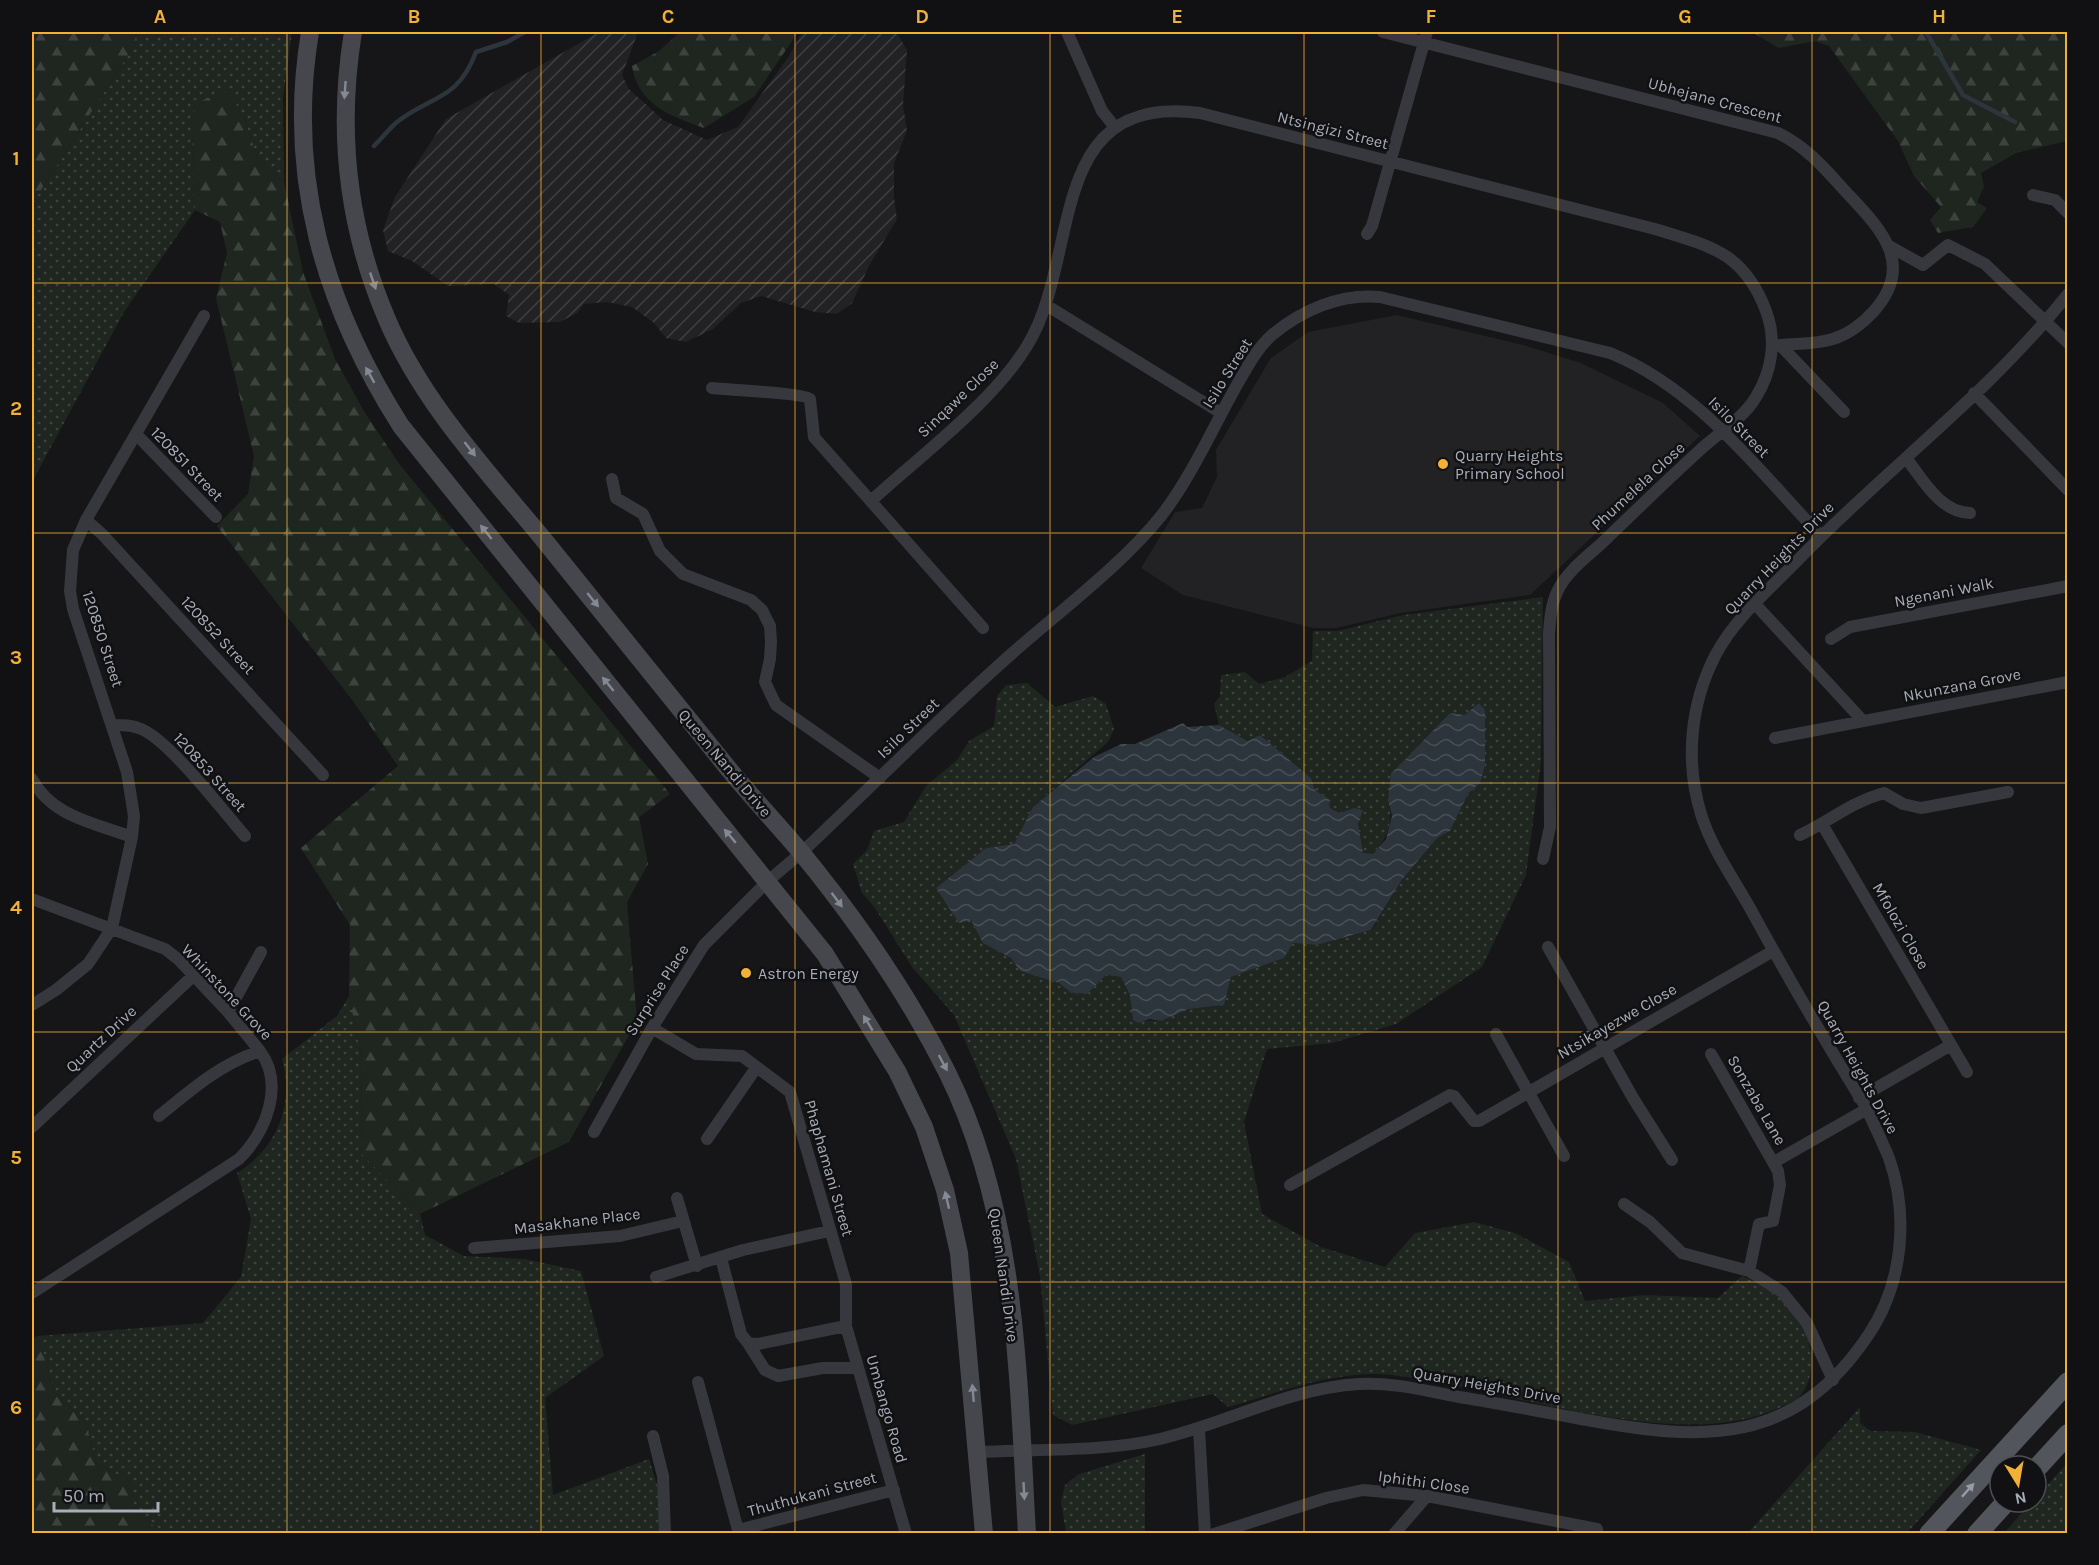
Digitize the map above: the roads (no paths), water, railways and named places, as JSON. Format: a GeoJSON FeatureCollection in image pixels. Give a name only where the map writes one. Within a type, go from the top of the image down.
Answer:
{"type":"FeatureCollection","features":[{"type":"Feature","properties":{"kind":"main road"},"geometry":{"type":"LineString","coordinates":[[310,32],[302,95],[302,132],[311,214],[338,306],[357,352],[401,426],[825,954],[897,1071],[924,1127],[945,1190],[959,1253],[984,1533]]}},
{"type":"Feature","properties":{"kind":"main road","name":"Queen Nandi Drive"},"geometry":{"type":"LineString","coordinates":[[353,32],[344,110],[349,192],[371,277],[402,350],[422,385],[491,476],[842,906],[920,1021],[947,1071],[970,1124],[999,1222],[1011,1310],[1027,1533]]}},
{"type":"Feature","properties":{"kind":"main road"},"geometry":{"type":"LineString","coordinates":[[1929,1533],[2067,1382]]}},
{"type":"Feature","properties":{"kind":"main road"},"geometry":{"type":"LineString","coordinates":[[2048,1455],[2067,1434]]}},
{"type":"Feature","properties":{"kind":"main road"},"geometry":{"type":"LineString","coordinates":[[1977,1533],[1995,1514]]}},
{"type":"Feature","properties":{"kind":"street"},"geometry":{"type":"LineString","coordinates":[[1067,32],[1102,111],[1114,126],[1096,148],[1076,186],[1046,305],[1221,413]]}},
{"type":"Feature","properties":{"kind":"street","name":"Ubhejane Crescent"},"geometry":{"type":"LineString","coordinates":[[1383,32],[1778,133],[1793,140],[1817,160],[1878,226],[1888,246],[1893,267],[1891,283],[1886,296],[1865,321],[1835,339],[1777,346]]}},
{"type":"Feature","properties":{"kind":"street"},"geometry":{"type":"LineString","coordinates":[[1367,234],[1372,226],[1427,32]]}},
{"type":"Feature","properties":{"kind":"street","name":"Ntsingizi Street"},"geometry":{"type":"LineString","coordinates":[[1114,126],[1157,111],[1176,110],[1200,113],[1655,229],[1709,247],[1730,257],[1748,274],[1758,289],[1777,346],[1757,396],[1741,415],[1721,431]]}},
{"type":"Feature","properties":{"kind":"street"},"geometry":{"type":"LineString","coordinates":[[2032,195],[2055,200],[2067,213]]}},
{"type":"Feature","properties":{"kind":"street"},"geometry":{"type":"LineString","coordinates":[[1888,246],[1923,266],[1948,245],[1985,264],[2067,343]]}},
{"type":"Feature","properties":{"kind":"street","name":"Quarry Heights Drive"},"geometry":{"type":"LineString","coordinates":[[977,1452],[1124,1444],[1156,1440],[1199,1429],[1309,1392],[1362,1384],[1412,1388],[1638,1430],[1708,1433],[1750,1427],[1779,1416],[1798,1406],[1833,1380],[1854,1357],[1875,1325],[1894,1279],[1900,1248],[1900,1223],[1893,1173],[1867,1109],[1773,951],[1707,831],[1696,795],[1691,754],[1693,725],[1706,676],[1716,654],[1755,604],[1821,536],[1974,393],[2046,321],[2067,294]]}},
{"type":"Feature","properties":{"kind":"street","name":"Isilo Street"},"geometry":{"type":"LineString","coordinates":[[768,881],[801,853],[999,665],[1144,535],[1161,515],[1207,440],[1255,354],[1271,336],[1324,304],[1351,297],[1368,296],[1491,322],[1610,353],[1642,366],[1678,390],[1721,431],[1821,536]]}},
{"type":"Feature","properties":{"kind":"street","name":"Sinqawe Close"},"geometry":{"type":"LineString","coordinates":[[872,500],[1011,371],[1029,344],[1046,305]]}},
{"type":"Feature","properties":{"kind":"street","name":"120850 Street"},"geometry":{"type":"LineString","coordinates":[[112,928],[132,837],[134,816],[131,789],[114,725],[73,609],[70,591],[73,550],[86,520],[204,316]]}},
{"type":"Feature","properties":{"kind":"street"},"geometry":{"type":"LineString","coordinates":[[1777,346],[1844,412]]}},
{"type":"Feature","properties":{"kind":"street"},"geometry":{"type":"LineString","coordinates":[[712,388],[754,393],[806,395],[813,405],[814,437],[983,628]]}},
{"type":"Feature","properties":{"kind":"street"},"geometry":{"type":"LineString","coordinates":[[1974,393],[2067,490]]}},
{"type":"Feature","properties":{"kind":"street","name":"Phumelela Close"},"geometry":{"type":"LineString","coordinates":[[1543,859],[1550,827],[1551,614],[1558,589],[1578,566],[1721,431]]}},
{"type":"Feature","properties":{"kind":"street","name":"120851 Street"},"geometry":{"type":"LineString","coordinates":[[136,434],[216,517]]}},
{"type":"Feature","properties":{"kind":"street"},"geometry":{"type":"LineString","coordinates":[[1906,458],[1944,504],[1956,511],[1970,513]]}},
{"type":"Feature","properties":{"kind":"street"},"geometry":{"type":"LineString","coordinates":[[612,479],[611,487],[616,498],[643,514],[660,552],[669,561],[694,579],[751,600],[762,610],[770,626],[771,642],[765,682],[776,705],[880,778]]}},
{"type":"Feature","properties":{"kind":"street","name":"120852 Street"},"geometry":{"type":"LineString","coordinates":[[86,520],[102,534],[323,775]]}},
{"type":"Feature","properties":{"kind":"street","name":"Ngenani Walk"},"geometry":{"type":"LineString","coordinates":[[1831,639],[1850,627],[2067,586]]}},
{"type":"Feature","properties":{"kind":"street"},"geometry":{"type":"LineString","coordinates":[[1755,604],[1863,721]]}},
{"type":"Feature","properties":{"kind":"street","name":"Nkunzana Grove"},"geometry":{"type":"LineString","coordinates":[[1775,738],[2067,682]]}},
{"type":"Feature","properties":{"kind":"street","name":"120853 Street"},"geometry":{"type":"LineString","coordinates":[[114,725],[142,729],[153,735],[245,836]]}},
{"type":"Feature","properties":{"kind":"street"},"geometry":{"type":"LineString","coordinates":[[32,779],[42,796],[57,809],[132,837]]}},
{"type":"Feature","properties":{"kind":"street"},"geometry":{"type":"LineString","coordinates":[[1800,835],[1862,799],[1884,793],[1904,804],[1921,808],[2008,792]]}},
{"type":"Feature","properties":{"kind":"street","name":"Mfolozi Close"},"geometry":{"type":"LineString","coordinates":[[1822,824],[1967,1072]]}},
{"type":"Feature","properties":{"kind":"street","name":"Surprise Place"},"geometry":{"type":"LineString","coordinates":[[594,1132],[652,1028],[704,945],[768,881]]}},
{"type":"Feature","properties":{"kind":"street","name":"Whinstone Grove"},"geometry":{"type":"LineString","coordinates":[[32,899],[165,949],[228,1012],[260,1051],[269,1073],[270,1100],[263,1127],[248,1150],[226,1169],[32,1293]]}},
{"type":"Feature","properties":{"kind":"street"},"geometry":{"type":"LineString","coordinates":[[33,1003],[56,990],[88,964],[112,928]]}},
{"type":"Feature","properties":{"kind":"street"},"geometry":{"type":"LineString","coordinates":[[1548,947],[1672,1160]]}},
{"type":"Feature","properties":{"kind":"street","name":"Ntsikayezwe Close"},"geometry":{"type":"LineString","coordinates":[[1290,1185],[1450,1095],[1454,1096],[1474,1120],[1479,1121],[1773,951]]}},
{"type":"Feature","properties":{"kind":"street"},"geometry":{"type":"LineString","coordinates":[[228,1012],[261,952]]}},
{"type":"Feature","properties":{"kind":"street","name":"Quartz Drive"},"geometry":{"type":"LineString","coordinates":[[32,1127],[193,976]]}},
{"type":"Feature","properties":{"kind":"street","name":"Phaphamani Street"},"geometry":{"type":"LineString","coordinates":[[652,1028],[696,1054],[742,1056],[784,1086],[792,1096],[829,1232],[846,1284],[846,1293]]}},
{"type":"Feature","properties":{"kind":"street"},"geometry":{"type":"LineString","coordinates":[[1496,1034],[1564,1155]]}},
{"type":"Feature","properties":{"kind":"street"},"geometry":{"type":"LineString","coordinates":[[1859,1098],[1951,1045]]}},
{"type":"Feature","properties":{"kind":"street"},"geometry":{"type":"LineString","coordinates":[[159,1116],[209,1075],[228,1063],[260,1051]]}},
{"type":"Feature","properties":{"kind":"street","name":"Sonzaba Lane"},"geometry":{"type":"LineString","coordinates":[[1711,1054],[1774,1162],[1780,1180],[1773,1221],[1759,1224],[1749,1271]]}},
{"type":"Feature","properties":{"kind":"street"},"geometry":{"type":"LineString","coordinates":[[707,1139],[756,1068]]}},
{"type":"Feature","properties":{"kind":"street","name":"Sonzaba Lane"},"geometry":{"type":"LineString","coordinates":[[1774,1162],[1867,1109]]}},
{"type":"Feature","properties":{"kind":"street"},"geometry":{"type":"LineString","coordinates":[[677,1198],[697,1266]]}},
{"type":"Feature","properties":{"kind":"street"},"geometry":{"type":"LineString","coordinates":[[1624,1204],[1650,1222],[1682,1253],[1749,1271],[1782,1292],[1798,1310],[1833,1380]]}},
{"type":"Feature","properties":{"kind":"street","name":"Masakhane Place"},"geometry":{"type":"LineString","coordinates":[[474,1248],[620,1236],[683,1221]]}},
{"type":"Feature","properties":{"kind":"street"},"geometry":{"type":"LineString","coordinates":[[657,1277],[743,1250],[829,1232]]}},
{"type":"Feature","properties":{"kind":"street"},"geometry":{"type":"LineString","coordinates":[[721,1258],[741,1334],[765,1370],[778,1376],[823,1368],[858,1368]]}},
{"type":"Feature","properties":{"kind":"street","name":"Umbango Road"},"geometry":{"type":"LineString","coordinates":[[846,1293],[846,1326],[906,1533]]}},
{"type":"Feature","properties":{"kind":"street"},"geometry":{"type":"LineString","coordinates":[[748,1343],[758,1344],[846,1326]]}},
{"type":"Feature","properties":{"kind":"street","name":"Thuthukani Street"},"geometry":{"type":"LineString","coordinates":[[698,1382],[738,1530],[894,1490]]}},
{"type":"Feature","properties":{"kind":"street"},"geometry":{"type":"LineString","coordinates":[[1199,1429],[1205,1533]]}},
{"type":"Feature","properties":{"kind":"street"},"geometry":{"type":"LineString","coordinates":[[653,1436],[663,1476],[666,1533]]}},
{"type":"Feature","properties":{"kind":"street","name":"Iphithi Close"},"geometry":{"type":"LineString","coordinates":[[1214,1533],[1350,1492],[1377,1491],[1427,1497],[1596,1531]]}},
{"type":"Feature","properties":{"kind":"street"},"geometry":{"type":"LineString","coordinates":[[1394,1533],[1427,1497]]}},
{"type":"Feature","properties":{"kind":"water"},"geometry":{"type":"Polygon","coordinates":[[[1479,703],[1485,710],[1485,766],[1480,783],[1468,794],[1450,831],[1437,838],[1401,881],[1371,930],[1317,945],[1293,943],[1284,958],[1231,977],[1224,1005],[1189,1009],[1161,1021],[1149,1019],[1139,1023],[1133,1020],[1130,995],[1121,977],[1106,975],[1087,994],[1071,993],[1059,983],[1020,971],[1011,958],[983,943],[971,920],[959,923],[936,888],[986,848],[1014,844],[1033,807],[1094,757],[1121,744],[1135,744],[1183,723],[1187,727],[1219,725],[1248,741],[1260,735],[1311,778],[1315,790],[1329,799],[1330,808],[1340,813],[1354,808],[1363,810],[1358,824],[1363,853],[1373,854],[1386,839],[1392,816],[1388,800],[1391,774],[1450,713],[1465,715],[1479,703]]]}},
{"type":"Feature","properties":{"kind":"waterway"},"geometry":{"type":"LineString","coordinates":[[374,146],[397,122],[452,89],[469,68],[476,52],[507,42],[525,32]]}},
{"type":"Feature","properties":{"kind":"waterway"},"geometry":{"type":"LineString","coordinates":[[1926,32],[1963,95],[2015,122]]}},
{"type":"Feature","properties":{"kind":"place","name":"Quarry Heights Primary School"},"geometry":{"type":"Point","coordinates":[1443,464]}},
{"type":"Feature","properties":{"kind":"place","name":"Astron Energy"},"geometry":{"type":"Point","coordinates":[746,973]}}]}
